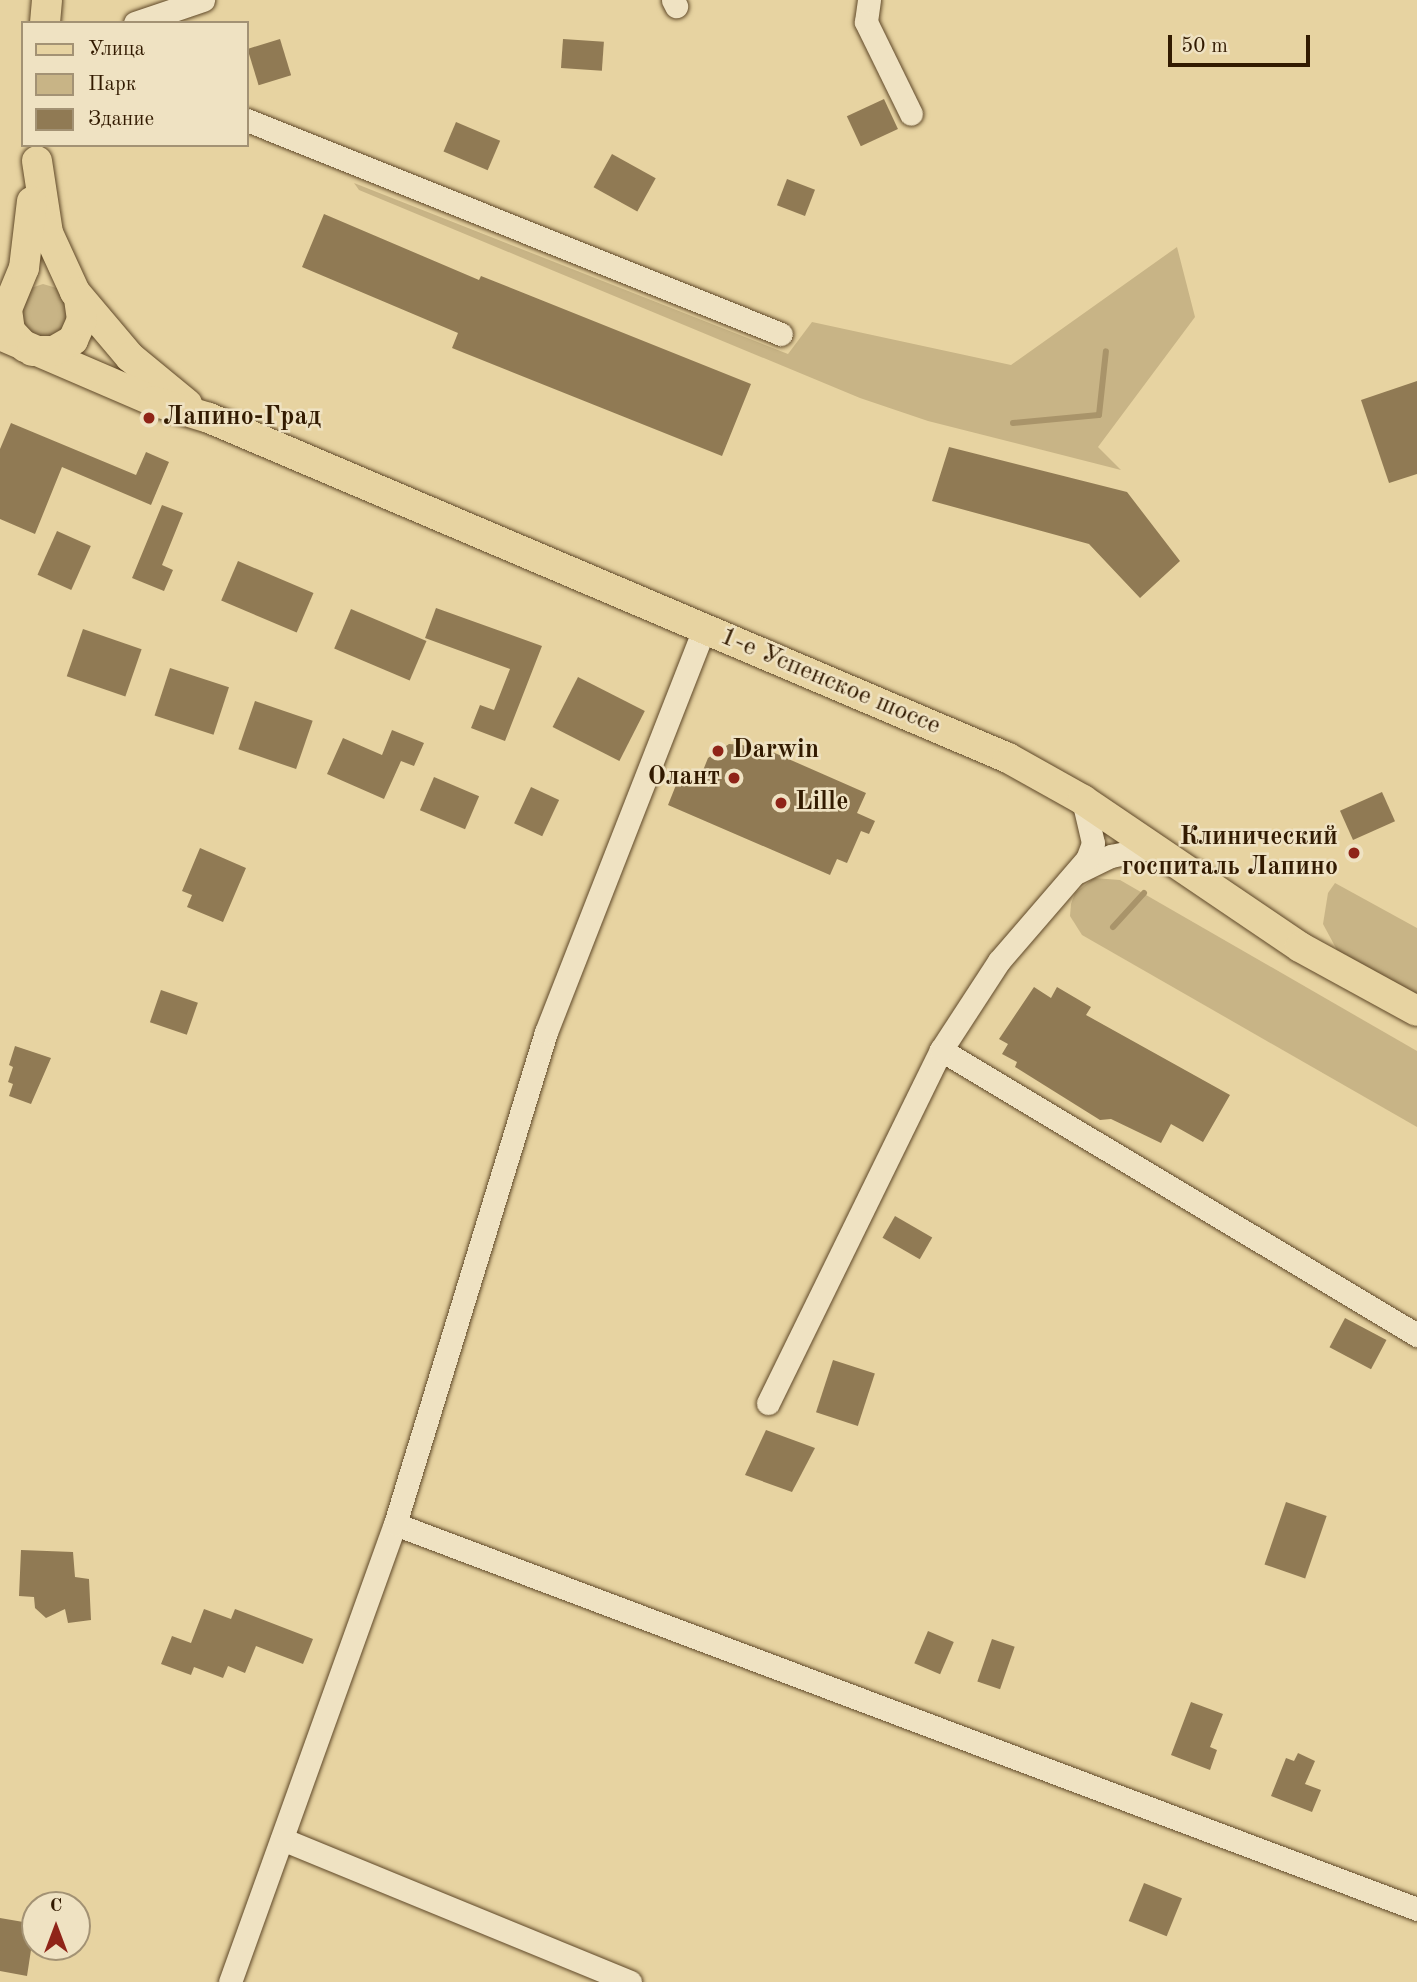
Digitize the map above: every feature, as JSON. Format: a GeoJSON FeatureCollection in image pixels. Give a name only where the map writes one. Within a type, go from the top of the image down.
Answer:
{"type":"FeatureCollection","features":[{"type":"Feature","properties":{"kind":"main road"},"geometry":{"type":"LineString","coordinates":[[45,21],[47,0]]}},
{"type":"Feature","properties":{"kind":"main road","name":"1-е Успенское шоссе"},"geometry":{"type":"LineString","coordinates":[[19,344],[54,351],[73,340],[82,320],[77,295],[51,243],[37,153]]}},
{"type":"Feature","properties":{"kind":"main road","name":"1-е Успенское шоссе"},"geometry":{"type":"LineString","coordinates":[[37,153],[25,260],[9,295],[8,324],[19,344],[153,401],[209,418],[1008,758],[1083,800],[1149,848],[1300,947],[1417,1011]]}},
{"type":"Feature","properties":{"kind":"main road","name":"1-е Успенское шоссе"},"geometry":{"type":"LineString","coordinates":[[9,295],[42,277],[57,279],[77,295],[150,376],[209,418]]}},
{"type":"Feature","properties":{"kind":"street"},"geometry":{"type":"LineString","coordinates":[[141,21],[203,0]]}},
{"type":"Feature","properties":{"kind":"street"},"geometry":{"type":"LineString","coordinates":[[869,0],[866,22],[911,114]]}},
{"type":"Feature","properties":{"kind":"street"},"geometry":{"type":"LineString","coordinates":[[248,120],[781,334]]}},
{"type":"Feature","properties":{"kind":"street"},"geometry":{"type":"LineString","coordinates":[[230,1982],[396,1524],[545,1032],[704,629]]}},
{"type":"Feature","properties":{"kind":"street"},"geometry":{"type":"LineString","coordinates":[[768,1403],[941,1050],[999,961],[1078,872],[1093,843],[1083,800]]}},
{"type":"Feature","properties":{"kind":"street"},"geometry":{"type":"LineString","coordinates":[[1078,872],[1111,856],[1149,848]]}},
{"type":"Feature","properties":{"kind":"street"},"geometry":{"type":"LineString","coordinates":[[941,1050],[1417,1335]]}},
{"type":"Feature","properties":{"kind":"street"},"geometry":{"type":"LineString","coordinates":[[396,1524],[1417,1909]]}},
{"type":"Feature","properties":{"kind":"street"},"geometry":{"type":"LineString","coordinates":[[282,1839],[630,1982]]}},
{"type":"Feature","properties":{"kind":"green space"},"geometry":{"type":"Polygon","coordinates":[[[354,183],[788,354],[812,322],[1011,365],[1177,247],[1195,317],[1098,447],[1121,470],[928,421],[860,398],[359,190],[354,183]]]}},
{"type":"Feature","properties":{"kind":"green space"},"geometry":{"type":"Polygon","coordinates":[[[43,284],[60,289],[72,302],[63,339],[25,337],[15,322],[31,288],[43,284]]]}},
{"type":"Feature","properties":{"kind":"green space"},"geometry":{"type":"Polygon","coordinates":[[[1094,878],[1120,880],[1417,1051],[1417,1127],[1082,935],[1070,916],[1071,904],[1075,893],[1094,878]]]}},
{"type":"Feature","properties":{"kind":"green space"},"geometry":{"type":"Polygon","coordinates":[[[1335,883],[1417,928],[1417,995],[1337,950],[1323,924],[1328,893],[1335,883]]]}},
{"type":"Feature","properties":{"kind":"building"},"geometry":{"type":"Polygon","coordinates":[[[280,39],[291,75],[259,85],[248,49],[280,39]]]}},
{"type":"Feature","properties":{"kind":"building"},"geometry":{"type":"Polygon","coordinates":[[[563,39],[604,42],[602,71],[561,68],[563,39]]]}},
{"type":"Feature","properties":{"kind":"building"},"geometry":{"type":"Polygon","coordinates":[[[884,99],[898,129],[861,146],[847,116],[884,99]]]}},
{"type":"Feature","properties":{"kind":"building"},"geometry":{"type":"Polygon","coordinates":[[[456,122],[500,141],[488,170],[443,151],[456,122]]]}},
{"type":"Feature","properties":{"kind":"building"},"geometry":{"type":"Polygon","coordinates":[[[612,154],[656,178],[637,211],[594,187],[612,154]]]}},
{"type":"Feature","properties":{"kind":"building"},"geometry":{"type":"Polygon","coordinates":[[[787,179],[815,190],[805,216],[777,205],[787,179]]]}},
{"type":"Feature","properties":{"kind":"building"},"geometry":{"type":"Polygon","coordinates":[[[324,214],[479,280],[481,276],[751,384],[722,456],[452,348],[458,333],[302,267],[324,214]]]}},
{"type":"Feature","properties":{"kind":"building"},"geometry":{"type":"Polygon","coordinates":[[[1417,381],[1417,474],[1389,483],[1361,400],[1417,381]]]}},
{"type":"Feature","properties":{"kind":"building"},"geometry":{"type":"Polygon","coordinates":[[[11,423],[136,475],[146,452],[169,462],[151,505],[62,467],[35,534],[0,519],[0,449],[11,423]]]}},
{"type":"Feature","properties":{"kind":"building"},"geometry":{"type":"Polygon","coordinates":[[[949,447],[1127,492],[1180,561],[1140,598],[1089,544],[932,501],[949,447]]]}},
{"type":"Feature","properties":{"kind":"building"},"geometry":{"type":"Polygon","coordinates":[[[162,505],[183,513],[162,565],[173,570],[164,591],[132,578],[162,505]]]}},
{"type":"Feature","properties":{"kind":"building"},"geometry":{"type":"Polygon","coordinates":[[[57,531],[91,546],[71,590],[37,575],[57,531]]]}},
{"type":"Feature","properties":{"kind":"building"},"geometry":{"type":"Polygon","coordinates":[[[238,561],[313,593],[297,633],[221,601],[238,561]]]}},
{"type":"Feature","properties":{"kind":"building"},"geometry":{"type":"Polygon","coordinates":[[[436,608],[542,646],[505,741],[471,728],[480,705],[494,710],[510,669],[425,638],[436,608]]]}},
{"type":"Feature","properties":{"kind":"building"},"geometry":{"type":"Polygon","coordinates":[[[351,609],[426,641],[410,681],[334,649],[351,609]]]}},
{"type":"Feature","properties":{"kind":"building"},"geometry":{"type":"Polygon","coordinates":[[[83,629],[142,649],[125,696],[67,676],[83,629]]]}},
{"type":"Feature","properties":{"kind":"building"},"geometry":{"type":"Polygon","coordinates":[[[170,668],[229,687],[214,735],[155,716],[170,668]]]}},
{"type":"Feature","properties":{"kind":"building"},"geometry":{"type":"Polygon","coordinates":[[[578,677],[645,711],[619,761],[553,727],[578,677]]]}},
{"type":"Feature","properties":{"kind":"building"},"geometry":{"type":"Polygon","coordinates":[[[255,701],[313,721],[296,769],[238,749],[255,701]]]}},
{"type":"Feature","properties":{"kind":"building"},"geometry":{"type":"Polygon","coordinates":[[[392,730],[424,743],[414,766],[401,761],[384,799],[327,774],[343,738],[382,755],[392,730]]]}},
{"type":"Feature","properties":{"kind":"building","name":"Lille"},"geometry":{"type":"Polygon","coordinates":[[[729,744],[743,745],[761,754],[768,750],[866,793],[857,813],[875,821],[869,834],[861,831],[847,863],[837,859],[830,875],[668,805],[680,775],[698,783],[708,758],[729,744]]]}},
{"type":"Feature","properties":{"kind":"building"},"geometry":{"type":"Polygon","coordinates":[[[434,777],[479,796],[465,829],[420,810],[434,777]]]}},
{"type":"Feature","properties":{"kind":"building"},"geometry":{"type":"Polygon","coordinates":[[[531,787],[559,800],[542,836],[514,823],[531,787]]]}},
{"type":"Feature","properties":{"kind":"building"},"geometry":{"type":"Polygon","coordinates":[[[1382,792],[1395,821],[1353,840],[1340,811],[1382,792]]]}},
{"type":"Feature","properties":{"kind":"building"},"geometry":{"type":"Polygon","coordinates":[[[200,848],[246,868],[223,922],[187,907],[192,895],[182,891],[200,848]]]}},
{"type":"Feature","properties":{"kind":"building"},"geometry":{"type":"Polygon","coordinates":[[[1034,987],[1051,998],[1057,987],[1091,1007],[1086,1015],[1230,1095],[1203,1142],[1171,1124],[1161,1143],[1111,1119],[1100,1120],[1015,1067],[1017,1062],[1002,1054],[1008,1044],[999,1039],[1034,987]]]}},
{"type":"Feature","properties":{"kind":"building"},"geometry":{"type":"Polygon","coordinates":[[[161,990],[198,1003],[187,1035],[150,1022],[161,990]]]}},
{"type":"Feature","properties":{"kind":"building"},"geometry":{"type":"Polygon","coordinates":[[[15,1046],[51,1058],[31,1104],[9,1096],[13,1084],[8,1082],[13,1067],[9,1065],[15,1046]]]}},
{"type":"Feature","properties":{"kind":"building"},"geometry":{"type":"Polygon","coordinates":[[[895,1216],[932,1238],[920,1259],[882,1238],[895,1216]]]}},
{"type":"Feature","properties":{"kind":"building"},"geometry":{"type":"Polygon","coordinates":[[[1345,1318],[1386,1340],[1371,1369],[1330,1347],[1345,1318]]]}},
{"type":"Feature","properties":{"kind":"building"},"geometry":{"type":"Polygon","coordinates":[[[833,1360],[875,1374],[858,1426],[816,1412],[833,1360]]]}},
{"type":"Feature","properties":{"kind":"building"},"geometry":{"type":"Polygon","coordinates":[[[766,1430],[815,1448],[792,1492],[745,1475],[766,1430]]]}},
{"type":"Feature","properties":{"kind":"building"},"geometry":{"type":"Polygon","coordinates":[[[1286,1502],[1327,1516],[1305,1578],[1265,1564],[1286,1502]]]}},
{"type":"Feature","properties":{"kind":"building"},"geometry":{"type":"Polygon","coordinates":[[[21,1550],[73,1552],[75,1577],[89,1579],[91,1620],[68,1623],[65,1609],[46,1618],[35,1608],[34,1597],[19,1596],[21,1550]]]}},
{"type":"Feature","properties":{"kind":"building"},"geometry":{"type":"Polygon","coordinates":[[[204,1609],[231,1619],[235,1609],[313,1639],[303,1664],[256,1646],[245,1673],[228,1666],[223,1678],[194,1667],[191,1675],[161,1664],[172,1636],[191,1643],[204,1609]]]}},
{"type":"Feature","properties":{"kind":"building"},"geometry":{"type":"Polygon","coordinates":[[[928,1631],[954,1642],[940,1674],[914,1663],[928,1631]]]}},
{"type":"Feature","properties":{"kind":"building"},"geometry":{"type":"Polygon","coordinates":[[[992,1639],[1015,1647],[1000,1689],[977,1682],[992,1639]]]}},
{"type":"Feature","properties":{"kind":"building"},"geometry":{"type":"Polygon","coordinates":[[[1191,1702],[1223,1714],[1210,1747],[1217,1750],[1210,1770],[1171,1755],[1191,1702]]]}},
{"type":"Feature","properties":{"kind":"building"},"geometry":{"type":"Polygon","coordinates":[[[1298,1753],[1315,1761],[1305,1784],[1321,1790],[1312,1812],[1271,1796],[1286,1758],[1294,1761],[1298,1753]]]}},
{"type":"Feature","properties":{"kind":"building"},"geometry":{"type":"Polygon","coordinates":[[[1144,1883],[1182,1898],[1167,1936],[1129,1921],[1144,1883]]]}},
{"type":"Feature","properties":{"kind":"building"},"geometry":{"type":"Polygon","coordinates":[[[0,1918],[21,1922],[21,1961],[29,1961],[27,1976],[0,1971],[0,1918]]]}},
{"type":"Feature","properties":{"kind":"waterway"},"geometry":{"type":"LineString","coordinates":[[1013,423],[1099,415],[1106,351]]}},
{"type":"Feature","properties":{"kind":"waterway"},"geometry":{"type":"LineString","coordinates":[[1113,927],[1144,893]]}},
{"type":"Feature","properties":{"kind":"place","name":"Лапино-Град"},"geometry":{"type":"Point","coordinates":[149,418]}},
{"type":"Feature","properties":{"kind":"place","name":"Darwin"},"geometry":{"type":"Point","coordinates":[718,751]}},
{"type":"Feature","properties":{"kind":"place","name":"Олант"},"geometry":{"type":"Point","coordinates":[734,778]}},
{"type":"Feature","properties":{"kind":"place","name":"Lille"},"geometry":{"type":"Point","coordinates":[781,803]}},
{"type":"Feature","properties":{"kind":"place","name":"Клинический госпиталь Лапино"},"geometry":{"type":"Point","coordinates":[1354,853]}}]}
